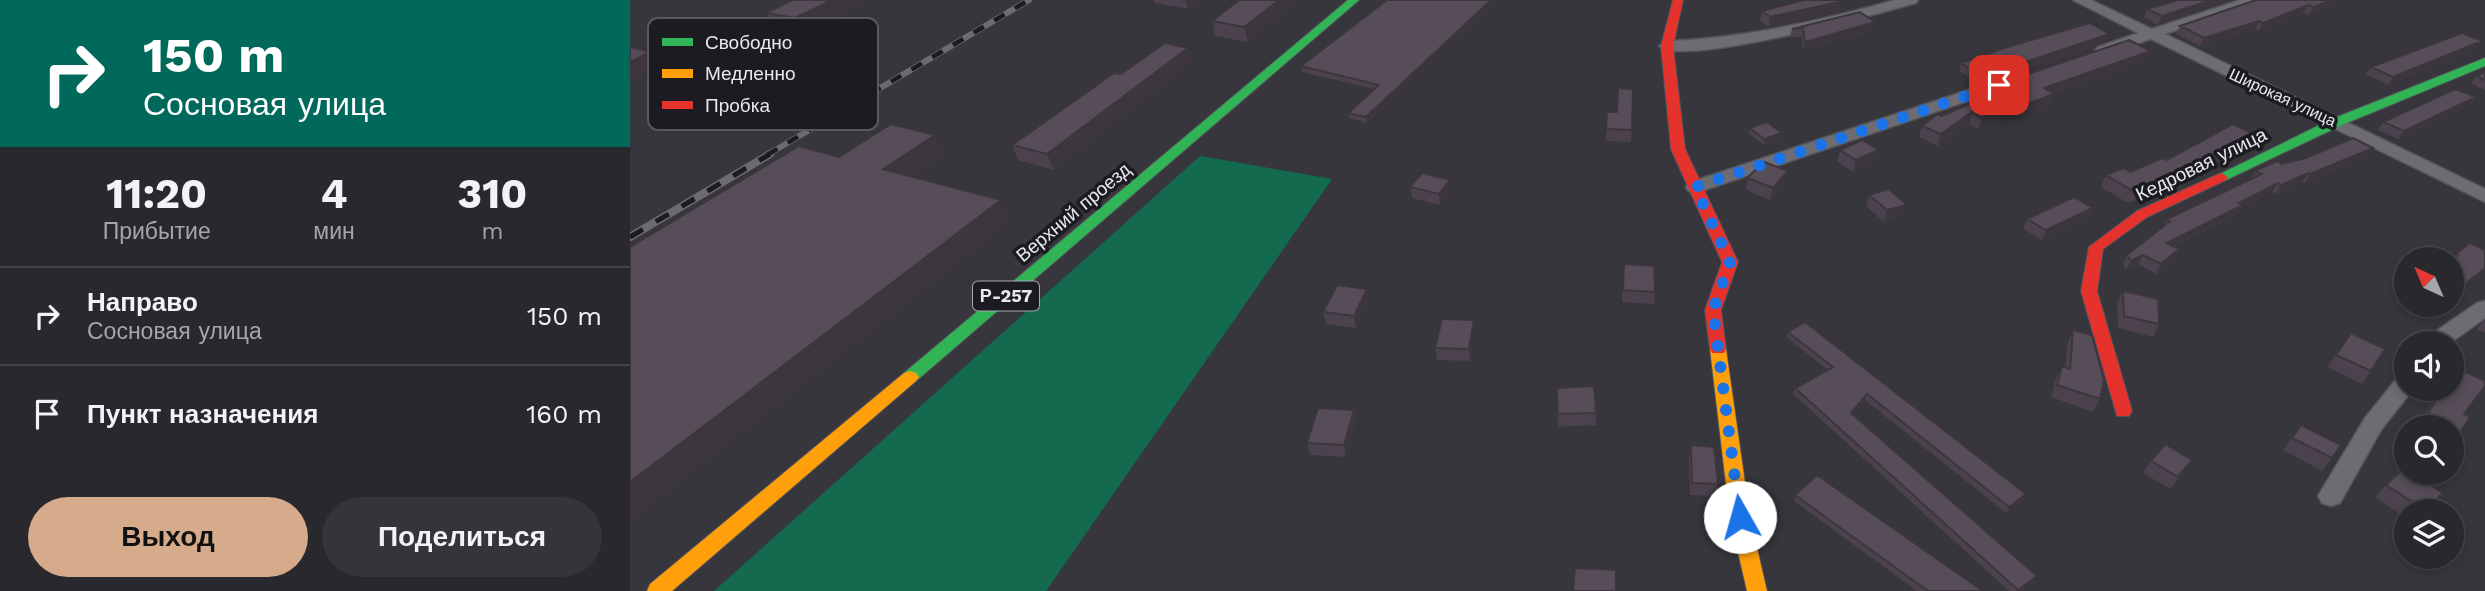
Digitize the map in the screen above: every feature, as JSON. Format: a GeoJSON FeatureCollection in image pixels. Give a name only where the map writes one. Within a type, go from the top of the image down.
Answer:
{"type":"FeatureCollection","features":[{"type":"Feature","properties":{"kind":"main road","name":"Верхний проезд"},"geometry":{"type":"LineString","coordinates":[[657,591],[1354,0]]}},
{"type":"Feature","properties":{"kind":"main road"},"geometry":{"type":"LineString","coordinates":[[1678,0],[1667,46],[1678,149],[1730,262],[1713,310],[1740,517],[1757,591]]}},
{"type":"Feature","properties":{"kind":"main road","name":"Кедровая улица"},"geometry":{"type":"LineString","coordinates":[[2123,411],[2089,291],[2096,247],[2142,214],[2337,122],[2485,62]]}},
{"type":"Feature","properties":{"kind":"street"},"geometry":{"type":"LineString","coordinates":[[1667,46],[1740,41],[1857,16],[1911,0]]}},
{"type":"Feature","properties":{"kind":"street","name":"Широкая улица"},"geometry":{"type":"LineString","coordinates":[[2081,0],[2485,196]]}},
{"type":"Feature","properties":{"kind":"street"},"geometry":{"type":"LineString","coordinates":[[2086,56],[2254,0]]}},
{"type":"Feature","properties":{"kind":"street"},"geometry":{"type":"LineString","coordinates":[[1695,187],[2047,69]]}},
{"type":"Feature","properties":{"kind":"street"},"geometry":{"type":"LineString","coordinates":[[2451,331],[2485,308]]}},
{"type":"Feature","properties":{"kind":"street"},"geometry":{"type":"LineString","coordinates":[[2331,496],[2373,424],[2394,398]]}},
{"type":"Feature","properties":{"kind":"green space"},"geometry":{"type":"Polygon","coordinates":[[[1200,156],[1332,179],[1046,591],[714,591],[1200,156]]]}},
{"type":"Feature","properties":{"kind":"building"},"geometry":{"type":"Polygon","coordinates":[[[792,0],[832,0],[795,18],[766,13],[792,0]]]}},
{"type":"Feature","properties":{"kind":"building"},"geometry":{"type":"Polygon","coordinates":[[[1239,0],[1279,0],[1244,27],[1212,21],[1239,0]]]}},
{"type":"Feature","properties":{"kind":"building"},"geometry":{"type":"Polygon","coordinates":[[[1387,0],[1491,0],[1366,117],[1348,113],[1379,85],[1301,66],[1387,0]]]}},
{"type":"Feature","properties":{"kind":"building"},"geometry":{"type":"Polygon","coordinates":[[[1804,0],[1843,1],[1770,17],[1762,11],[1804,0]]]}},
{"type":"Feature","properties":{"kind":"building"},"geometry":{"type":"Polygon","coordinates":[[[2178,0],[2211,0],[2162,16],[2147,9],[2178,0]]]}},
{"type":"Feature","properties":{"kind":"building"},"geometry":{"type":"Polygon","coordinates":[[[2256,0],[2331,0],[2314,7],[2308,5],[2263,23],[2259,21],[2204,38],[2180,26],[2256,0]]]}},
{"type":"Feature","properties":{"kind":"building"},"geometry":{"type":"Polygon","coordinates":[[[1860,12],[1875,22],[1805,42],[1803,28],[1792,29],[1860,12]]]}},
{"type":"Feature","properties":{"kind":"building"},"geometry":{"type":"Polygon","coordinates":[[[2090,23],[2110,34],[1983,76],[1961,63],[2011,46],[2090,23]]]}},
{"type":"Feature","properties":{"kind":"building"},"geometry":{"type":"Polygon","coordinates":[[[2462,33],[2482,41],[2393,77],[2371,67],[2462,33]]]}},
{"type":"Feature","properties":{"kind":"building"},"geometry":{"type":"Polygon","coordinates":[[[2129,40],[2151,51],[2044,88],[2054,94],[2027,104],[2022,100],[1982,118],[1972,112],[1941,134],[1922,126],[1938,114],[1941,116],[2009,88],[2001,83],[2129,40]]]}},
{"type":"Feature","properties":{"kind":"building"},"geometry":{"type":"Polygon","coordinates":[[[1165,43],[1188,48],[1047,154],[1012,145],[1114,73],[1121,74],[1165,43]]]}},
{"type":"Feature","properties":{"kind":"building"},"geometry":{"type":"Polygon","coordinates":[[[630,47],[648,52],[648,53],[630,62],[630,47]]]}},
{"type":"Feature","properties":{"kind":"building"},"geometry":{"type":"Polygon","coordinates":[[[2485,72],[2485,80],[2476,76],[2485,72]]]}},
{"type":"Feature","properties":{"kind":"building"},"geometry":{"type":"Polygon","coordinates":[[[1618,88],[1633,89],[1632,130],[1606,129],[1607,112],[1617,112],[1618,88]]]}},
{"type":"Feature","properties":{"kind":"building"},"geometry":{"type":"Polygon","coordinates":[[[2455,89],[2476,97],[2404,131],[2383,122],[2455,89]]]}},
{"type":"Feature","properties":{"kind":"building"},"geometry":{"type":"Polygon","coordinates":[[[1767,122],[1782,133],[1764,139],[1750,128],[1767,122]]]}},
{"type":"Feature","properties":{"kind":"building"},"geometry":{"type":"Polygon","coordinates":[[[891,124],[935,135],[883,169],[1001,200],[630,482],[630,247],[799,146],[839,157],[891,124]]]}},
{"type":"Feature","properties":{"kind":"building"},"geometry":{"type":"Polygon","coordinates":[[[2233,124],[2254,134],[2204,161],[2139,189],[2131,190],[2106,175],[2124,168],[2130,172],[2162,158],[2167,160],[2233,124]]]}},
{"type":"Feature","properties":{"kind":"building"},"geometry":{"type":"Polygon","coordinates":[[[2353,138],[2373,148],[2281,185],[2278,183],[2239,203],[2243,205],[2167,243],[2179,249],[2161,264],[2143,255],[2131,261],[2127,255],[2170,221],[2167,219],[2262,174],[2255,171],[2277,161],[2282,164],[2306,158],[2353,138]]]}},
{"type":"Feature","properties":{"kind":"building"},"geometry":{"type":"Polygon","coordinates":[[[1862,140],[1879,150],[1856,160],[1840,150],[1862,140]]]}},
{"type":"Feature","properties":{"kind":"building"},"geometry":{"type":"Polygon","coordinates":[[[1764,162],[1788,171],[1773,188],[1747,178],[1764,162]]]}},
{"type":"Feature","properties":{"kind":"building"},"geometry":{"type":"Polygon","coordinates":[[[1422,173],[1450,180],[1439,194],[1410,187],[1422,173]]]}},
{"type":"Feature","properties":{"kind":"building"},"geometry":{"type":"Polygon","coordinates":[[[1889,189],[1907,205],[1887,210],[1869,195],[1889,189]]]}},
{"type":"Feature","properties":{"kind":"building"},"geometry":{"type":"Polygon","coordinates":[[[2074,197],[2093,208],[2046,230],[2027,219],[2074,197]]]}},
{"type":"Feature","properties":{"kind":"building"},"geometry":{"type":"Polygon","coordinates":[[[2470,243],[2485,250],[2485,268],[2464,285],[2464,248],[2470,243]]]}},
{"type":"Feature","properties":{"kind":"building"},"geometry":{"type":"Polygon","coordinates":[[[1624,264],[1654,266],[1655,292],[1623,290],[1624,264]]]}},
{"type":"Feature","properties":{"kind":"building"},"geometry":{"type":"Polygon","coordinates":[[[1337,285],[1367,289],[1354,316],[1323,312],[1337,285]]]}},
{"type":"Feature","properties":{"kind":"building"},"geometry":{"type":"Polygon","coordinates":[[[2123,291],[2158,299],[2159,324],[2124,316],[2123,291]]]}},
{"type":"Feature","properties":{"kind":"building"},"geometry":{"type":"Polygon","coordinates":[[[1442,319],[1474,320],[1469,349],[1435,348],[1442,319]]]}},
{"type":"Feature","properties":{"kind":"building"},"geometry":{"type":"Polygon","coordinates":[[[1805,322],[2026,494],[2009,507],[1867,394],[1851,413],[2037,576],[2018,590],[1795,388],[1833,367],[1788,332],[1805,322]]]}},
{"type":"Feature","properties":{"kind":"building"},"geometry":{"type":"Polygon","coordinates":[[[2073,330],[2092,335],[2104,380],[2100,399],[2057,385],[2062,366],[2070,369],[2073,330]]]}},
{"type":"Feature","properties":{"kind":"building"},"geometry":{"type":"Polygon","coordinates":[[[2351,333],[2385,349],[2371,371],[2336,355],[2351,333]]]}},
{"type":"Feature","properties":{"kind":"building"},"geometry":{"type":"Polygon","coordinates":[[[2464,371],[2485,381],[2485,386],[2464,414],[2470,417],[2464,426],[2464,415],[2427,415],[2436,401],[2464,401],[2464,371]]]}},
{"type":"Feature","properties":{"kind":"building"},"geometry":{"type":"Polygon","coordinates":[[[1594,386],[1596,413],[1558,414],[1557,388],[1594,386]]]}},
{"type":"Feature","properties":{"kind":"building"},"geometry":{"type":"Polygon","coordinates":[[[1318,408],[1354,410],[1344,445],[1307,443],[1318,408]]]}},
{"type":"Feature","properties":{"kind":"building"},"geometry":{"type":"Polygon","coordinates":[[[2301,425],[2341,445],[2332,458],[2292,438],[2301,425]]]}},
{"type":"Feature","properties":{"kind":"building"},"geometry":{"type":"Polygon","coordinates":[[[2165,444],[2192,460],[2178,477],[2151,461],[2165,444]]]}},
{"type":"Feature","properties":{"kind":"building"},"geometry":{"type":"Polygon","coordinates":[[[1691,445],[1714,447],[1718,484],[1692,483],[1691,445]]]}},
{"type":"Feature","properties":{"kind":"building"},"geometry":{"type":"Polygon","coordinates":[[[1817,475],[1983,591],[1928,591],[1795,495],[1817,475]]]}},
{"type":"Feature","properties":{"kind":"building"},"geometry":{"type":"Polygon","coordinates":[[[2394,477],[2394,485],[2430,485],[2443,493],[2437,499],[2408,499],[2386,485],[2394,477]]]}},
{"type":"Feature","properties":{"kind":"building"},"geometry":{"type":"Polygon","coordinates":[[[1575,568],[1616,570],[1616,591],[1573,591],[1575,568]]]}},
{"type":"Feature","properties":{"kind":"railway"},"geometry":{"type":"LineString","coordinates":[[878,89],[1029,0]]}},
{"type":"Feature","properties":{"kind":"railway"},"geometry":{"type":"LineString","coordinates":[[767,155],[809,130]]}},
{"type":"Feature","properties":{"kind":"railway"},"geometry":{"type":"LineString","coordinates":[[630,237],[770,154]]}},
{"type":"Feature","properties":{"kind":"traffic: fast"},"geometry":{"type":"LineString","coordinates":[[910,377],[1354,0]]}},
{"type":"Feature","properties":{"kind":"traffic: fast"},"geometry":{"type":"LineString","coordinates":[[2221,177],[2337,122],[2485,62]]}},
{"type":"Feature","properties":{"kind":"traffic: slow"},"geometry":{"type":"LineString","coordinates":[[1718,349],[1740,518],[1757,591]]}},
{"type":"Feature","properties":{"kind":"traffic: slow"},"geometry":{"type":"LineString","coordinates":[[657,591],[910,377]]}},
{"type":"Feature","properties":{"kind":"traffic: jam"},"geometry":{"type":"LineString","coordinates":[[1678,0],[1667,46],[1678,149],[1730,262],[1713,310],[1718,349]]}},
{"type":"Feature","properties":{"kind":"traffic: jam"},"geometry":{"type":"LineString","coordinates":[[2123,411],[2089,291],[2096,247],[2142,214],[2221,177]]}},
{"type":"Feature","properties":{"kind":"route"},"geometry":{"type":"LineString","coordinates":[[1740,517],[1713,310],[1730,262],[1695,187],[1999,85]]}}]}
